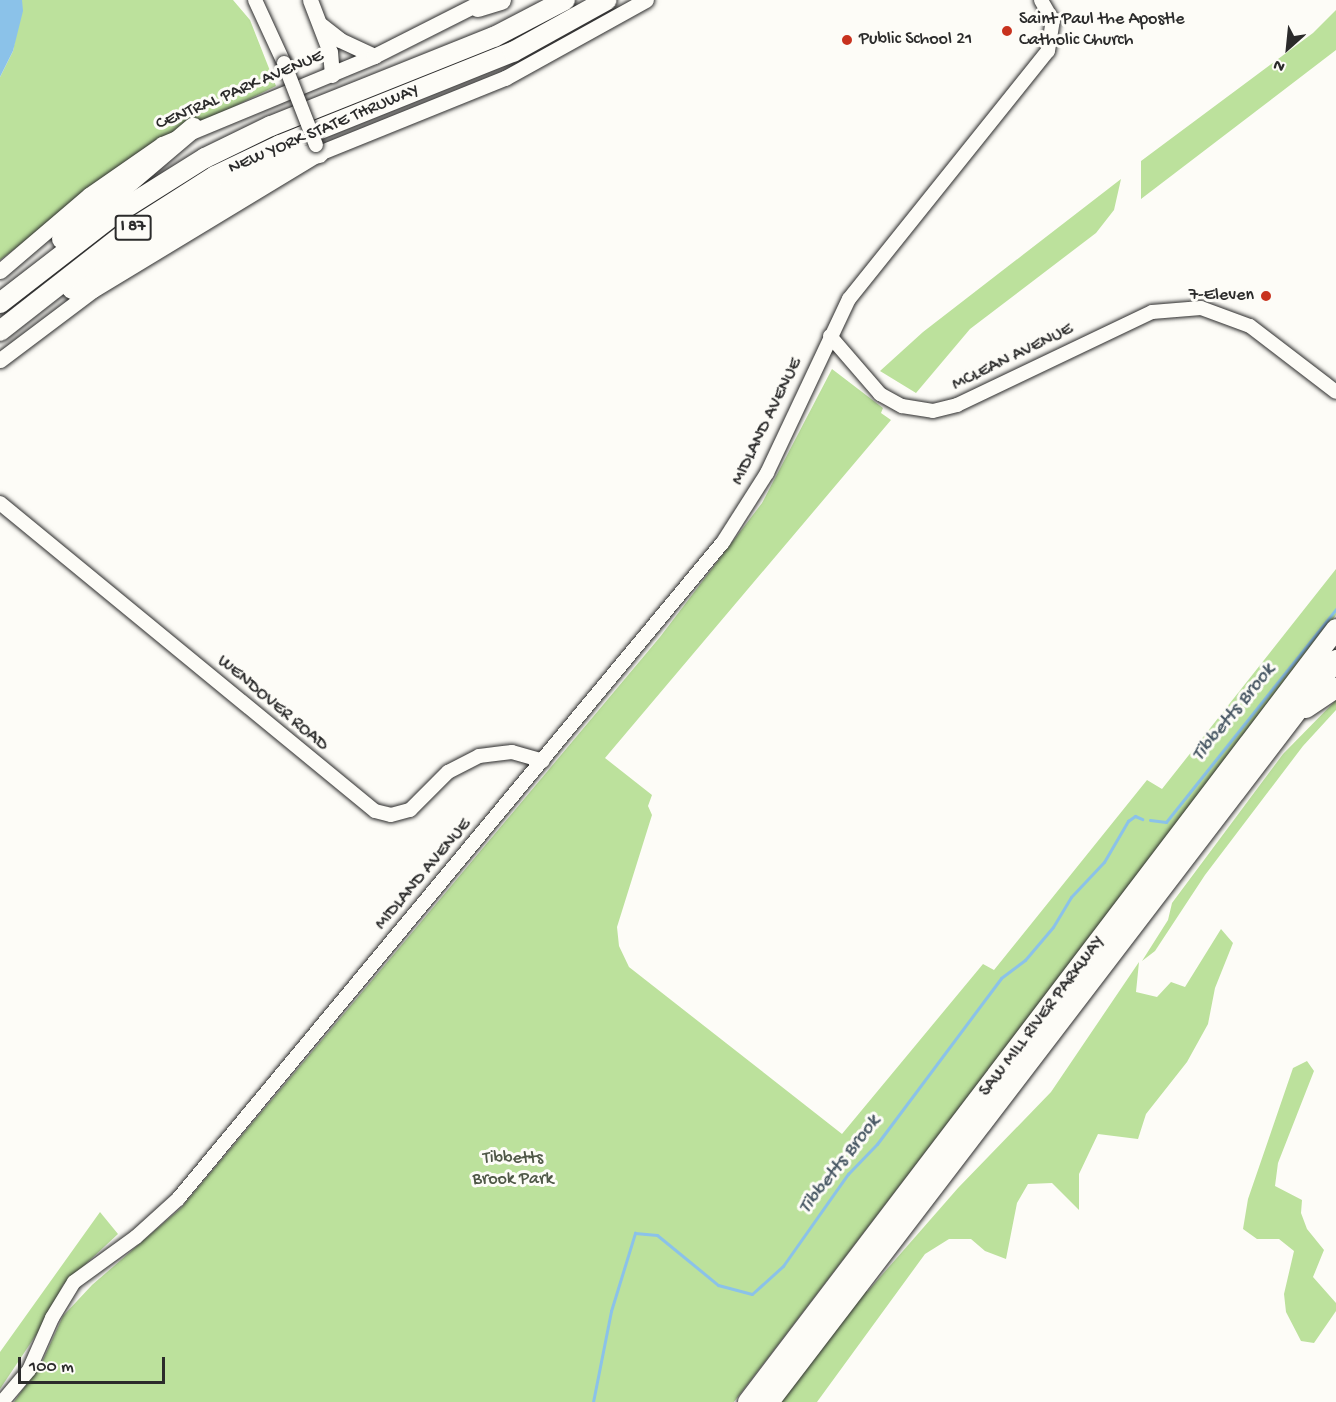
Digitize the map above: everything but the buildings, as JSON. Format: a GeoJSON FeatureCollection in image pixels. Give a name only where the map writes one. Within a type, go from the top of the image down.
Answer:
{"type":"FeatureCollection","features":[{"type":"Feature","properties":{"kind":"highway"},"geometry":{"type":"LineString","coordinates":[[482,3],[501,0]]}},
{"type":"Feature","properties":{"kind":"highway","name":"NEW YORK STATE THRUWAY"},"geometry":{"type":"LineString","coordinates":[[0,303],[114,215],[205,158],[271,126],[494,37],[565,0]]}},
{"type":"Feature","properties":{"kind":"highway","name":"NEW YORK STATE THRUWAY"},"geometry":{"type":"LineString","coordinates":[[0,331],[124,234],[215,176],[313,131],[502,57],[607,0]]}},
{"type":"Feature","properties":{"kind":"highway"},"geometry":{"type":"LineString","coordinates":[[0,292],[141,169],[193,128]]}},
{"type":"Feature","properties":{"kind":"highway"},"geometry":{"type":"LineString","coordinates":[[0,337],[207,201],[287,161],[317,149]]}},
{"type":"Feature","properties":{"kind":"highway","name":"SAW MILL RIVER PARKWAY"},"geometry":{"type":"LineString","coordinates":[[748,1402],[1336,629]]}},
{"type":"Feature","properties":{"kind":"highway","name":"SAW MILL RIVER PARKWAY"},"geometry":{"type":"LineString","coordinates":[[769,1402],[1336,660]]}},
{"type":"Feature","properties":{"kind":"highway"},"geometry":{"type":"LineString","coordinates":[[1290,721],[1336,688]]}},
{"type":"Feature","properties":{"kind":"main road"},"geometry":{"type":"LineString","coordinates":[[310,0],[330,52],[332,75]]}},
{"type":"Feature","properties":{"kind":"main road"},"geometry":{"type":"LineString","coordinates":[[0,360],[93,290],[317,149],[505,78],[612,22],[646,0]]}},
{"type":"Feature","properties":{"kind":"main road","name":"CENTRAL PARK AVENUE"},"geometry":{"type":"LineString","coordinates":[[0,272],[138,158],[193,128],[332,75],[482,3]]}},
{"type":"Feature","properties":{"kind":"main road"},"geometry":{"type":"LineString","coordinates":[[319,23],[340,40],[374,56]]}},
{"type":"Feature","properties":{"kind":"street"},"geometry":{"type":"LineString","coordinates":[[255,0],[284,63],[317,149]]}},
{"type":"Feature","properties":{"kind":"street"},"geometry":{"type":"LineString","coordinates":[[830,336],[863,279],[1048,51],[1053,21],[1041,0]]}},
{"type":"Feature","properties":{"kind":"street","name":"MCLEAN AVENUE"},"geometry":{"type":"LineString","coordinates":[[830,336],[880,394],[902,406],[933,411],[957,405],[1152,312],[1201,308],[1250,326],[1336,392]]}},
{"type":"Feature","properties":{"kind":"street","name":"MIDLAND AVENUE"},"geometry":{"type":"LineString","coordinates":[[2,1402],[30,1370],[52,1318],[74,1282],[136,1237],[178,1199],[723,542],[767,472],[830,336]]}},
{"type":"Feature","properties":{"kind":"street","name":"WENDOVER ROAD"},"geometry":{"type":"LineString","coordinates":[[0,504],[375,811],[397,815],[410,810],[448,772],[479,756],[512,752],[543,761]]}},
{"type":"Feature","properties":{"kind":"green space"},"geometry":{"type":"Polygon","coordinates":[[[22,0],[233,0],[250,20],[276,86],[149,148],[0,260],[0,77],[13,51],[22,0]]]}},
{"type":"Feature","properties":{"kind":"green space"},"geometry":{"type":"Polygon","coordinates":[[[1336,10],[1336,50],[1141,199],[1141,161],[1313,33],[1336,10]]]}},
{"type":"Feature","properties":{"kind":"green space"},"geometry":{"type":"Polygon","coordinates":[[[1121,179],[1114,210],[1096,233],[970,329],[916,393],[880,371],[923,332],[1121,179]]]}},
{"type":"Feature","properties":{"kind":"green space","name":"Tibbetts Brook Park"},"geometry":{"type":"Polygon","coordinates":[[[832,369],[883,408],[881,413],[891,420],[605,758],[652,795],[648,806],[652,815],[617,927],[619,946],[629,967],[842,1134],[983,964],[994,970],[1147,780],[1162,789],[1336,569],[1336,615],[734,1402],[14,1402],[42,1362],[63,1316],[92,1285],[181,1208],[660,637],[762,503],[832,369]]]}},
{"type":"Feature","properties":{"kind":"green space"},"geometry":{"type":"Polygon","coordinates":[[[1336,700],[1336,710],[1303,746],[1205,875],[1155,951],[1142,961],[1168,920],[1172,903],[1283,754],[1336,700]]]}},
{"type":"Feature","properties":{"kind":"green space"},"geometry":{"type":"Polygon","coordinates":[[[1221,929],[1233,943],[1215,988],[1208,1024],[1187,1062],[1146,1114],[1138,1139],[1098,1134],[1079,1174],[1079,1210],[1052,1183],[1028,1184],[1017,1203],[1006,1259],[985,1251],[971,1239],[949,1239],[925,1254],[817,1402],[780,1402],[867,1288],[867,1292],[958,1188],[1051,1092],[1139,962],[1136,992],[1157,997],[1171,982],[1185,987],[1221,929]]]}},
{"type":"Feature","properties":{"kind":"green space"},"geometry":{"type":"Polygon","coordinates":[[[1307,1061],[1314,1071],[1278,1163],[1275,1186],[1302,1200],[1301,1213],[1307,1229],[1324,1250],[1313,1277],[1336,1303],[1336,1311],[1314,1343],[1301,1341],[1286,1312],[1284,1294],[1294,1251],[1279,1239],[1257,1239],[1243,1229],[1248,1199],[1293,1068],[1307,1061]]]}},
{"type":"Feature","properties":{"kind":"green space"},"geometry":{"type":"Polygon","coordinates":[[[100,1212],[118,1234],[63,1285],[40,1329],[0,1389],[0,1352],[100,1212]]]}},
{"type":"Feature","properties":{"kind":"water"},"geometry":{"type":"Polygon","coordinates":[[[0,0],[22,0],[23,11],[13,51],[0,77],[0,0]]]}},
{"type":"Feature","properties":{"kind":"waterway","name":"Tibbetts Brook"},"geometry":{"type":"LineString","coordinates":[[1150,820],[1166,822],[1336,609]]}},
{"type":"Feature","properties":{"kind":"waterway","name":"Tibbetts Brook"},"geometry":{"type":"LineString","coordinates":[[593,1402],[611,1311],[635,1233],[657,1235],[718,1285],[752,1294],[783,1266],[848,1174],[877,1144],[1001,978],[1025,960],[1053,927],[1071,897],[1104,862],[1128,821],[1135,816],[1142,819]]}},
{"type":"Feature","properties":{"kind":"place","name":"Saint Paul the Apostle Catholic Church"},"geometry":{"type":"Point","coordinates":[1007,31]}},
{"type":"Feature","properties":{"kind":"place","name":"Public School 21"},"geometry":{"type":"Point","coordinates":[847,40]}},
{"type":"Feature","properties":{"kind":"place","name":"7-Eleven"},"geometry":{"type":"Point","coordinates":[1266,296]}}]}
